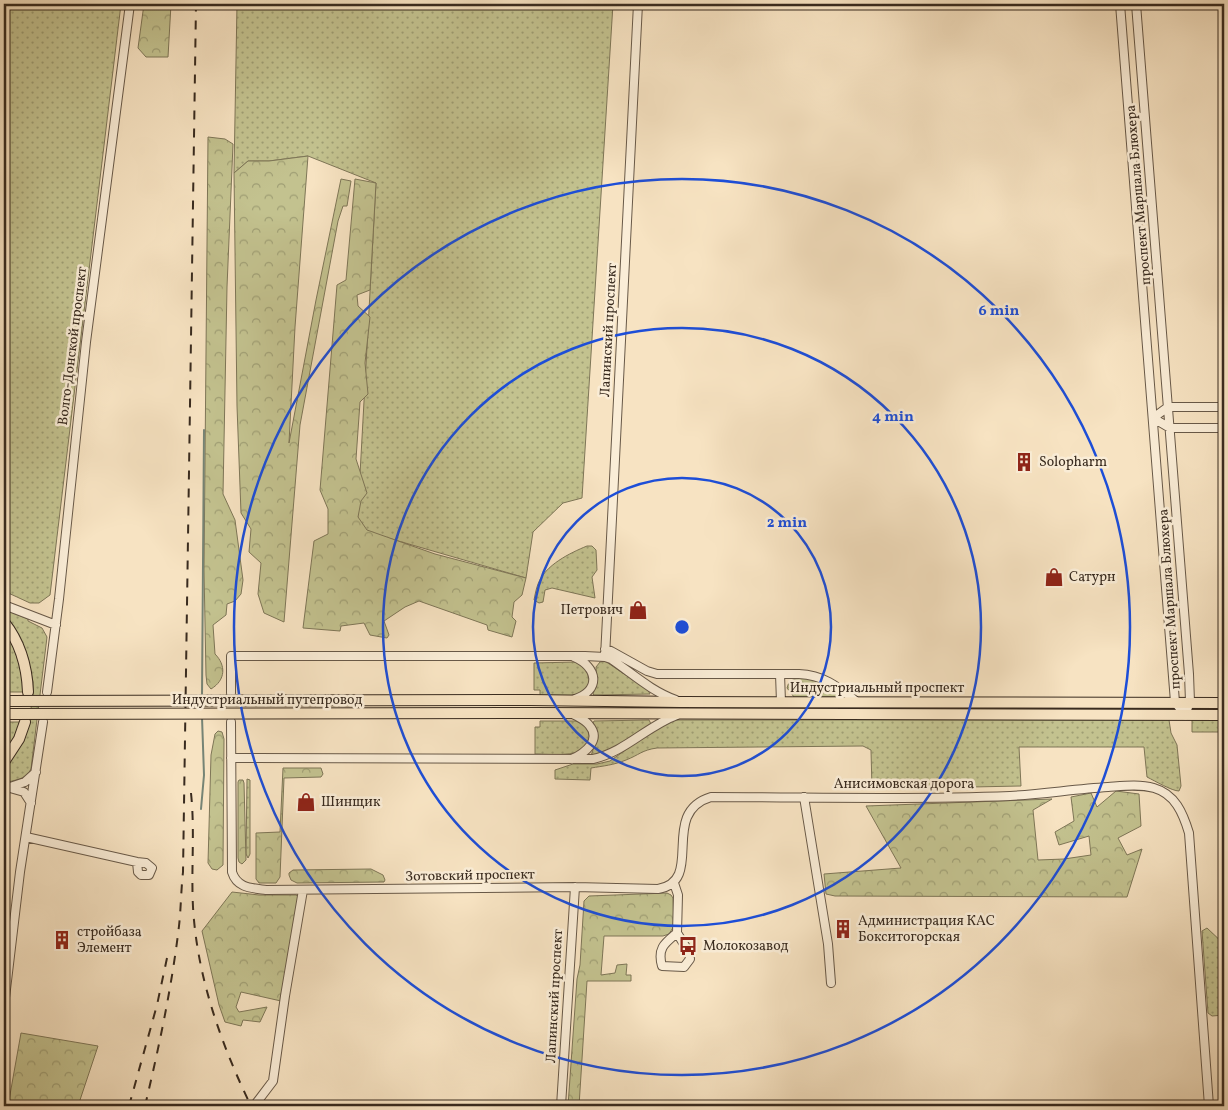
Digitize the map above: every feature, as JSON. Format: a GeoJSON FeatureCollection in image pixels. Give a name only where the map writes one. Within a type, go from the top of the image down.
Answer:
{"type":"FeatureCollection","features":[{"type":"Feature","properties":{"kind":"main road"},"geometry":{"type":"LineString","coordinates":[[4,622],[19,648],[25,666],[28,692]]}},
{"type":"Feature","properties":{"kind":"main road","name":"Индустриальный путепровод"},"geometry":{"type":"LineString","coordinates":[[4,700],[530,700]]}},
{"type":"Feature","properties":{"kind":"main road","name":"Индустриальный проспект"},"geometry":{"type":"LineString","coordinates":[[530,700],[680,702],[1224,702]]}},
{"type":"Feature","properties":{"kind":"main road","name":"Индустриальный путепровод"},"geometry":{"type":"LineString","coordinates":[[4,714],[531,714]]}},
{"type":"Feature","properties":{"kind":"main road","name":"Индустриальный проспект"},"geometry":{"type":"LineString","coordinates":[[531,714],[1224,715]]}},
{"type":"Feature","properties":{"kind":"main road"},"geometry":{"type":"LineString","coordinates":[[4,762],[19,739],[25,722]]}},
{"type":"Feature","properties":{"kind":"street","name":"Волго-Донской проспект"},"geometry":{"type":"LineString","coordinates":[[47,692],[56,625],[84,360],[130,4]]}},
{"type":"Feature","properties":{"kind":"street","name":"Лапинский проспект"},"geometry":{"type":"LineString","coordinates":[[605,653],[638,4]]}},
{"type":"Feature","properties":{"kind":"street","name":"проспект Маршала Блюхера"},"geometry":{"type":"LineString","coordinates":[[1120,4],[1175,702],[1185,715]]}},
{"type":"Feature","properties":{"kind":"street","name":"проспект Маршала Блюхера"},"geometry":{"type":"LineString","coordinates":[[1136,4],[1190,702],[1185,715]]}},
{"type":"Feature","properties":{"kind":"street"},"geometry":{"type":"LineString","coordinates":[[1224,406],[1168,407],[1153,418],[1170,428],[1224,428]]}},
{"type":"Feature","properties":{"kind":"street"},"geometry":{"type":"LineString","coordinates":[[4,605],[56,625]]}},
{"type":"Feature","properties":{"kind":"street"},"geometry":{"type":"LineString","coordinates":[[231,692],[231,656],[572,656],[611,651],[647,671],[673,674],[810,674],[824,678],[857,702]]}},
{"type":"Feature","properties":{"kind":"street"},"geometry":{"type":"LineString","coordinates":[[605,653],[661,695],[680,702]]}},
{"type":"Feature","properties":{"kind":"street"},"geometry":{"type":"LineString","coordinates":[[572,656],[587,664],[594,677],[593,684],[588,692],[582,697],[572,700]]}},
{"type":"Feature","properties":{"kind":"street"},"geometry":{"type":"LineString","coordinates":[[780,674],[781,702]]}},
{"type":"Feature","properties":{"kind":"street"},"geometry":{"type":"LineString","coordinates":[[570,760],[590,748],[594,733],[590,726],[573,714]]}},
{"type":"Feature","properties":{"kind":"street"},"geometry":{"type":"LineString","coordinates":[[231,722],[231,758],[570,760],[593,759],[606,756],[629,744],[663,720],[679,715]]}},
{"type":"Feature","properties":{"kind":"street"},"geometry":{"type":"LineString","coordinates":[[4,1006],[43,722]]}},
{"type":"Feature","properties":{"kind":"street","name":"Зотовский проспект"},"geometry":{"type":"LineString","coordinates":[[231,758],[232,872],[237,883],[244,886],[266,890],[658,888],[667,887],[674,883]]}},
{"type":"Feature","properties":{"kind":"street"},"geometry":{"type":"LineString","coordinates":[[7,788],[25,782],[36,772]]}},
{"type":"Feature","properties":{"kind":"street","name":"Анисимовская дорога"},"geometry":{"type":"LineString","coordinates":[[674,883],[681,870],[684,834],[688,815],[697,803],[711,797],[1012,796],[1083,788],[1144,786],[1165,792],[1172,798],[1184,817],[1189,833],[1209,1106]]}},
{"type":"Feature","properties":{"kind":"street"},"geometry":{"type":"LineString","coordinates":[[7,788],[24,792],[31,803]]}},
{"type":"Feature","properties":{"kind":"street"},"geometry":{"type":"LineString","coordinates":[[804,797],[828,944],[831,983]]}},
{"type":"Feature","properties":{"kind":"street"},"geometry":{"type":"LineString","coordinates":[[26,837],[136,862]]}},
{"type":"Feature","properties":{"kind":"street"},"geometry":{"type":"LineString","coordinates":[[674,883],[678,895],[677,933],[689,952],[690,959],[684,966],[662,966],[659,956],[661,949],[677,933]]}},
{"type":"Feature","properties":{"kind":"street","name":"Лапинский проспект"},"geometry":{"type":"LineString","coordinates":[[561,1106],[575,887]]}},
{"type":"Feature","properties":{"kind":"street"},"geometry":{"type":"LineString","coordinates":[[254,1106],[274,1081],[285,996],[303,890]]}},
{"type":"Feature","properties":{"kind":"green space"},"geometry":{"type":"Polygon","coordinates":[[[4,4],[121,4],[50,595],[39,603],[30,603],[4,591],[4,4]]]}},
{"type":"Feature","properties":{"kind":"green space"},"geometry":{"type":"Polygon","coordinates":[[[144,4],[171,4],[168,57],[146,57],[138,48],[144,4]]]}},
{"type":"Feature","properties":{"kind":"green space"},"geometry":{"type":"Polygon","coordinates":[[[237,4],[613,4],[582,498],[563,503],[533,532],[526,578],[357,529],[376,183],[308,156],[269,161],[248,161],[234,173],[237,4]]]}},
{"type":"Feature","properties":{"kind":"green space"},"geometry":{"type":"Polygon","coordinates":[[[208,137],[225,139],[233,144],[227,287],[223,494],[235,520],[243,580],[241,594],[235,601],[227,604],[226,615],[213,625],[215,654],[219,658],[223,672],[220,681],[211,689],[207,684],[206,675],[204,570],[208,137]]]}},
{"type":"Feature","properties":{"kind":"green space"},"geometry":{"type":"Polygon","coordinates":[[[308,156],[295,327],[289,443],[341,179],[351,181],[347,206],[343,206],[338,221],[300,425],[284,622],[264,613],[258,594],[261,563],[249,552],[251,529],[241,513],[237,406],[234,173],[248,161],[269,161],[308,156]]]}},
{"type":"Feature","properties":{"kind":"green space"},"geometry":{"type":"Polygon","coordinates":[[[355,179],[376,183],[370,290],[357,295],[358,306],[370,317],[365,363],[368,394],[360,402],[356,459],[367,493],[361,501],[358,517],[367,530],[435,554],[526,578],[522,595],[514,602],[512,617],[516,621],[512,637],[488,630],[487,625],[419,601],[405,607],[384,621],[389,635],[387,638],[370,635],[364,623],[341,626],[340,631],[303,628],[314,541],[328,534],[328,509],[320,490],[337,285],[346,280],[355,179]]]}},
{"type":"Feature","properties":{"kind":"green space"},"geometry":{"type":"Polygon","coordinates":[[[587,546],[592,546],[596,550],[597,570],[592,577],[595,598],[552,588],[545,590],[543,602],[539,603],[534,600],[538,584],[546,571],[566,556],[587,546]]]}},
{"type":"Feature","properties":{"kind":"green space"},"geometry":{"type":"Polygon","coordinates":[[[4,609],[28,619],[28,621],[42,628],[47,637],[31,769],[23,777],[4,783],[4,769],[16,753],[28,727],[33,696],[33,682],[27,655],[16,631],[4,615],[4,609]]]}},
{"type":"Feature","properties":{"kind":"green space"},"geometry":{"type":"Polygon","coordinates":[[[4,629],[18,659],[24,692],[4,692],[4,629]]]}},
{"type":"Feature","properties":{"kind":"green space"},"geometry":{"type":"Polygon","coordinates":[[[605,661],[648,690],[650,694],[594,695],[597,683],[596,667],[600,662],[605,661]]]}},
{"type":"Feature","properties":{"kind":"green space"},"geometry":{"type":"Polygon","coordinates":[[[575,662],[584,667],[588,673],[589,684],[585,690],[572,695],[540,696],[540,690],[534,690],[534,663],[575,662]]]}},
{"type":"Feature","properties":{"kind":"green space"},"geometry":{"type":"Polygon","coordinates":[[[807,678],[821,681],[839,692],[839,695],[837,697],[794,697],[787,688],[789,682],[795,679],[807,678]]]}},
{"type":"Feature","properties":{"kind":"green space"},"geometry":{"type":"Polygon","coordinates":[[[649,720],[651,724],[613,751],[591,756],[596,737],[594,721],[649,720]]]}},
{"type":"Feature","properties":{"kind":"green space"},"geometry":{"type":"Polygon","coordinates":[[[672,720],[1169,720],[1171,733],[1177,745],[1181,786],[1179,791],[1176,791],[1147,777],[1144,747],[1019,747],[1021,786],[872,789],[871,750],[863,746],[657,748],[644,751],[617,763],[591,768],[590,780],[555,779],[555,770],[573,764],[597,764],[610,761],[661,725],[672,720]]]}},
{"type":"Feature","properties":{"kind":"green space"},"geometry":{"type":"Polygon","coordinates":[[[1192,720],[1224,720],[1224,732],[1192,732],[1192,720]]]}},
{"type":"Feature","properties":{"kind":"green space"},"geometry":{"type":"Polygon","coordinates":[[[540,721],[576,721],[587,729],[589,742],[579,752],[570,754],[535,754],[535,727],[540,727],[540,721]]]}},
{"type":"Feature","properties":{"kind":"green space"},"geometry":{"type":"Polygon","coordinates":[[[4,722],[20,722],[4,755],[4,722]]]}},
{"type":"Feature","properties":{"kind":"green space"},"geometry":{"type":"Polygon","coordinates":[[[218,731],[222,732],[224,739],[223,865],[217,870],[212,869],[208,863],[211,755],[215,734],[218,731]]]}},
{"type":"Feature","properties":{"kind":"green space"},"geometry":{"type":"Polygon","coordinates":[[[283,768],[321,768],[323,774],[321,777],[284,778],[280,877],[276,883],[259,883],[256,879],[256,833],[280,832],[283,768]]]}},
{"type":"Feature","properties":{"kind":"green space"},"geometry":{"type":"Polygon","coordinates":[[[247,779],[250,780],[250,854],[248,858],[246,854],[247,779]]]}},
{"type":"Feature","properties":{"kind":"green space"},"geometry":{"type":"Polygon","coordinates":[[[239,780],[243,780],[244,783],[246,860],[242,864],[238,858],[239,780]]]}},
{"type":"Feature","properties":{"kind":"green space"},"geometry":{"type":"Polygon","coordinates":[[[1116,791],[1139,794],[1141,826],[1118,838],[1127,855],[1142,849],[1127,897],[835,896],[826,894],[824,874],[901,868],[866,806],[1052,799],[1033,810],[1038,860],[1064,859],[1091,855],[1089,836],[1059,845],[1055,832],[1074,821],[1071,797],[1091,793],[1097,807],[1116,791]]]}},
{"type":"Feature","properties":{"kind":"green space"},"geometry":{"type":"Polygon","coordinates":[[[371,869],[383,875],[384,882],[297,883],[291,880],[289,875],[293,870],[371,869]]]}},
{"type":"Feature","properties":{"kind":"green space"},"geometry":{"type":"Polygon","coordinates":[[[232,892],[259,895],[296,895],[300,898],[281,1001],[241,992],[236,1007],[239,1012],[267,1007],[260,1022],[243,1020],[241,1026],[225,1022],[219,1005],[202,931],[232,892]]]}},
{"type":"Feature","properties":{"kind":"green space"},"geometry":{"type":"Polygon","coordinates":[[[667,893],[673,898],[674,926],[669,934],[663,936],[604,936],[601,975],[615,973],[617,965],[627,964],[626,975],[631,975],[631,981],[587,981],[579,1106],[568,1106],[584,901],[589,896],[667,893]]]}},
{"type":"Feature","properties":{"kind":"green space"},"geometry":{"type":"Polygon","coordinates":[[[1207,928],[1224,944],[1224,1015],[1212,1016],[1208,1013],[1202,931],[1207,928]]]}},
{"type":"Feature","properties":{"kind":"green space"},"geometry":{"type":"Polygon","coordinates":[[[21,1033],[98,1046],[78,1106],[8,1106],[21,1033]]]}},
{"type":"Feature","properties":{"kind":"waterway"},"geometry":{"type":"LineString","coordinates":[[202,697],[204,430]]}},
{"type":"Feature","properties":{"kind":"waterway"},"geometry":{"type":"LineString","coordinates":[[201,809],[204,775],[202,717]]}},
{"type":"Feature","properties":{"kind":"railway"},"geometry":{"type":"LineString","coordinates":[[145,1106],[173,971],[183,872],[196,4]]}},
{"type":"Feature","properties":{"kind":"railway"},"geometry":{"type":"LineString","coordinates":[[191,793],[195,933],[212,1010],[230,1059],[251,1106]]}},
{"type":"Feature","properties":{"kind":"railway"},"geometry":{"type":"LineString","coordinates":[[129,1106],[157,1005],[167,958]]}},
{"type":"Feature","properties":{"kind":"place","name":"Solopharm"},"geometry":{"type":"Point","coordinates":[1024,462]}},
{"type":"Feature","properties":{"kind":"place","name":"Сатурн"},"geometry":{"type":"Point","coordinates":[1054,577]}},
{"type":"Feature","properties":{"kind":"place","name":"Петрович"},"geometry":{"type":"Point","coordinates":[638,610]}},
{"type":"Feature","properties":{"kind":"place","name":"Шинщик"},"geometry":{"type":"Point","coordinates":[306,802]}},
{"type":"Feature","properties":{"kind":"place","name":"Администрация КАС Бокситогорская"},"geometry":{"type":"Point","coordinates":[843,929]}},
{"type":"Feature","properties":{"kind":"place","name":"стройбаза Элемент"},"geometry":{"type":"Point","coordinates":[62,940]}},
{"type":"Feature","properties":{"kind":"place","name":"Молокозавод"},"geometry":{"type":"Point","coordinates":[688,946]}}]}
